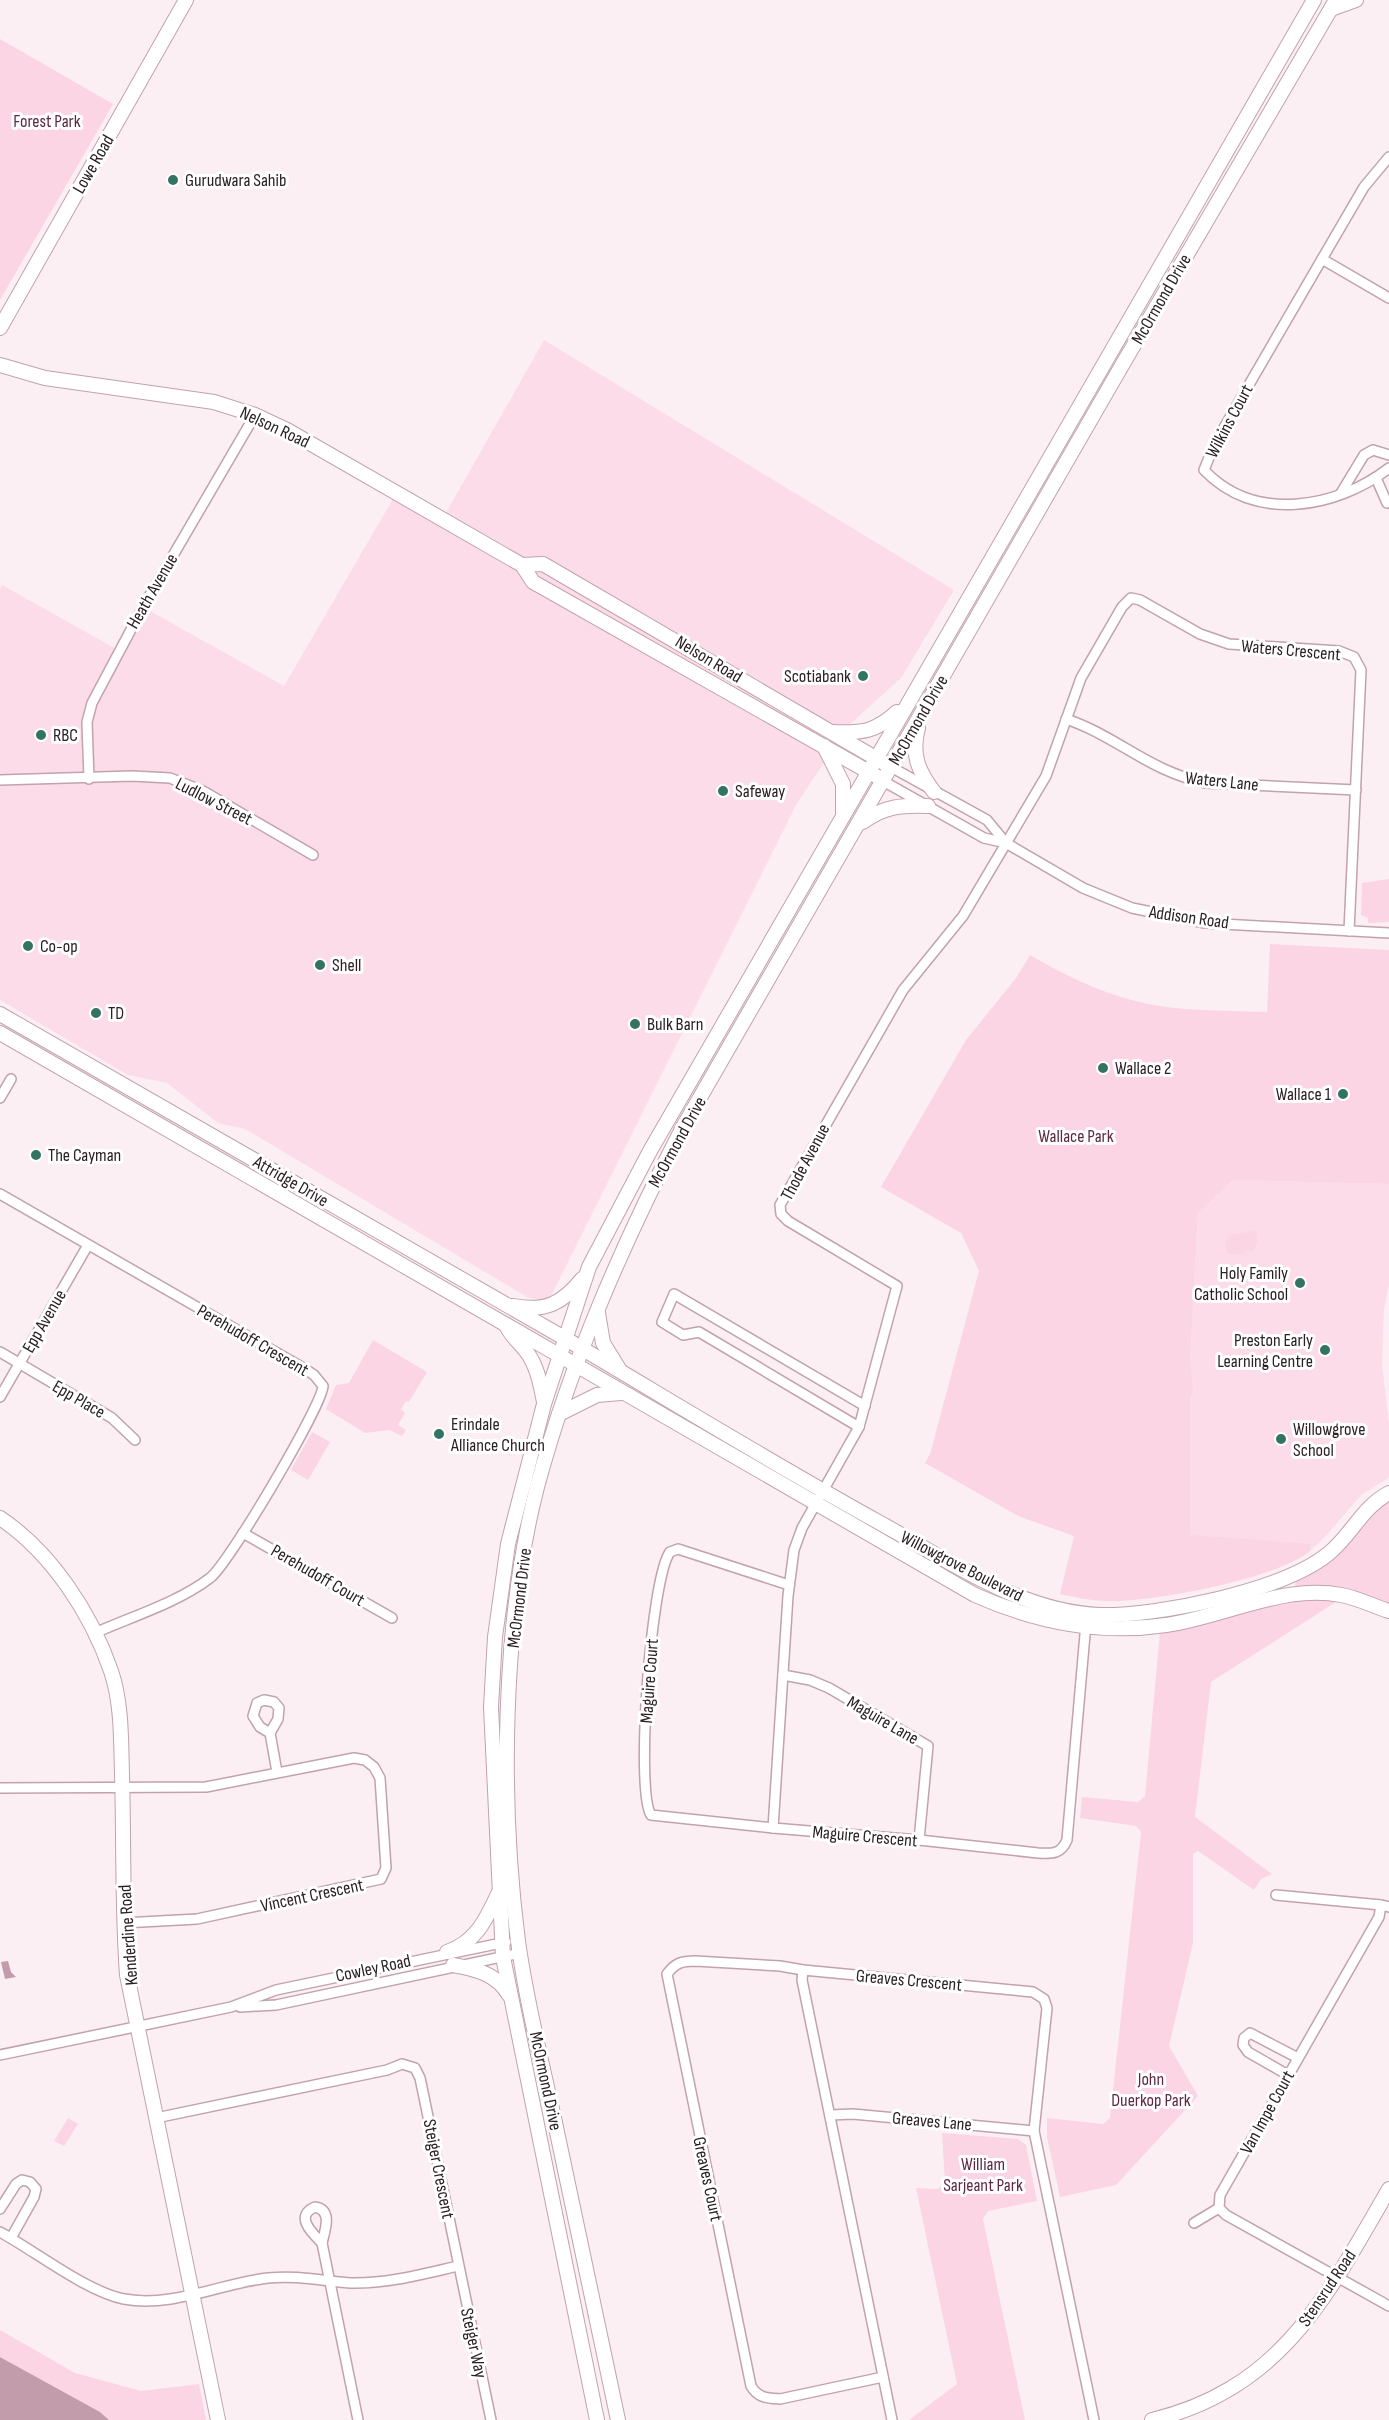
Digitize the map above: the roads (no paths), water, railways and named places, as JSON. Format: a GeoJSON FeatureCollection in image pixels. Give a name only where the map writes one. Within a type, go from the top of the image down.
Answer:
{"type":"FeatureCollection","features":[{"type":"Feature","properties":{"kind":"main road","name":"Lowe Road"},"geometry":{"type":"LineString","coordinates":[[0,328],[186,0]]}},
{"type":"Feature","properties":{"kind":"main road","name":"McOrmond Drive"},"geometry":{"type":"LineString","coordinates":[[597,2420],[503,1957],[499,1892],[491,1707],[495,1637],[508,1544],[544,1404],[567,1340],[589,1267],[650,1151],[1314,0]]}},
{"type":"Feature","properties":{"kind":"main road"},"geometry":{"type":"LineString","coordinates":[[1334,4],[1356,0]]}},
{"type":"Feature","properties":{"kind":"main road","name":"McOrmond Drive"},"geometry":{"type":"LineString","coordinates":[[618,2420],[519,1946],[508,1799],[508,1707],[524,1548],[537,1488],[575,1365],[598,1305],[643,1204],[683,1127],[1334,4]]}},
{"type":"Feature","properties":{"kind":"main road","name":"Nelson Road"},"geometry":{"type":"LineString","coordinates":[[0,365],[45,378],[205,400],[255,415],[287,429],[522,565],[533,582],[883,781]]}},
{"type":"Feature","properties":{"kind":"main road","name":"Nelson Road"},"geometry":{"type":"LineString","coordinates":[[522,565],[543,564],[891,767]]}},
{"type":"Feature","properties":{"kind":"main road"},"geometry":{"type":"LineString","coordinates":[[831,732],[856,733],[880,728],[906,705]]}},
{"type":"Feature","properties":{"kind":"main road"},"geometry":{"type":"LineString","coordinates":[[921,714],[913,751],[923,777],[934,792]]}},
{"type":"Feature","properties":{"kind":"main road"},"geometry":{"type":"LineString","coordinates":[[823,745],[843,784],[845,794],[843,817]]}},
{"type":"Feature","properties":{"kind":"main road"},"geometry":{"type":"LineString","coordinates":[[859,825],[878,811],[894,806],[928,806]]}},
{"type":"Feature","properties":{"kind":"main road","name":"Attridge Drive"},"geometry":{"type":"LineString","coordinates":[[0,1014],[581,1349]]}},
{"type":"Feature","properties":{"kind":"main road"},"geometry":{"type":"LineString","coordinates":[[724,1025],[724,1057]]}},
{"type":"Feature","properties":{"kind":"main road","name":"Attridge Drive"},"geometry":{"type":"LineString","coordinates":[[0,1033],[575,1365]]}},
{"type":"Feature","properties":{"kind":"main road"},"geometry":{"type":"LineString","coordinates":[[503,1304],[538,1309],[558,1302],[566,1298],[589,1267]]}},
{"type":"Feature","properties":{"kind":"main road"},"geometry":{"type":"LineString","coordinates":[[598,1305],[599,1328],[606,1351],[627,1377]]}},
{"type":"Feature","properties":{"kind":"main road"},"geometry":{"type":"LineString","coordinates":[[506,1325],[513,1338],[530,1355],[540,1381],[544,1404]]}},
{"type":"Feature","properties":{"kind":"main road","name":"Willowgrove Boulevard"},"geometry":{"type":"LineString","coordinates":[[581,1349],[819,1497]]}},
{"type":"Feature","properties":{"kind":"main road","name":"Willowgrove Boulevard"},"geometry":{"type":"LineString","coordinates":[[575,1365],[622,1393],[819,1497],[1005,1590],[1086,1621],[1133,1629],[1167,1625],[1297,1594],[1342,1595],[1389,1611]]}},
{"type":"Feature","properties":{"kind":"main road"},"geometry":{"type":"LineString","coordinates":[[559,1414],[597,1395],[622,1393]]}},
{"type":"Feature","properties":{"kind":"main road","name":"Willowgrove Boulevard"},"geometry":{"type":"LineString","coordinates":[[1086,1621],[1168,1610],[1214,1600],[1291,1576],[1330,1552],[1367,1508],[1389,1493]]}},
{"type":"Feature","properties":{"kind":"main road","name":"Kenderdine Road"},"geometry":{"type":"LineString","coordinates":[[0,1518],[14,1527],[66,1585],[95,1633],[112,1672],[121,1727],[123,1923],[128,1975],[218,2420]]}},
{"type":"Feature","properties":{"kind":"main road"},"geometry":{"type":"LineString","coordinates":[[447,1952],[467,1942],[479,1931],[499,1892]]}},
{"type":"Feature","properties":{"kind":"main road"},"geometry":{"type":"LineString","coordinates":[[453,1965],[476,1969],[502,1983],[512,1999]]}},
{"type":"Feature","properties":{"kind":"main road","name":"Stensrud Road"},"geometry":{"type":"LineString","coordinates":[[1152,2420],[1199,2403],[1251,2374],[1295,2335],[1321,2305],[1389,2189]]}},
{"type":"Feature","properties":{"kind":"street"},"geometry":{"type":"LineString","coordinates":[[1389,157],[1364,187],[1322,259],[1389,298]]}},
{"type":"Feature","properties":{"kind":"street","name":"Wilkins Court"},"geometry":{"type":"LineString","coordinates":[[1322,259],[1214,445],[1204,470],[1219,486],[1267,504],[1294,505],[1325,500],[1376,478],[1389,468]]}},
{"type":"Feature","properties":{"kind":"street","name":"Heath Avenue"},"geometry":{"type":"LineString","coordinates":[[89,779],[87,722],[92,702],[142,607],[255,415]]}},
{"type":"Feature","properties":{"kind":"street"},"geometry":{"type":"LineString","coordinates":[[1341,493],[1364,455],[1373,450],[1389,455]]}},
{"type":"Feature","properties":{"kind":"street"},"geometry":{"type":"LineString","coordinates":[[1376,478],[1387,503]]}},
{"type":"Feature","properties":{"kind":"street","name":"Waters Crescent"},"geometry":{"type":"LineString","coordinates":[[1006,843],[1046,776],[1081,678],[1122,607],[1131,598],[1140,600],[1200,634],[1229,644],[1339,651],[1354,657],[1361,670],[1348,931]]}},
{"type":"Feature","properties":{"kind":"street","name":"Waters Lane"},"geometry":{"type":"LineString","coordinates":[[1066,719],[1160,769],[1184,778],[1206,783],[1356,790]]}},
{"type":"Feature","properties":{"kind":"street","name":"Addison Road"},"geometry":{"type":"LineString","coordinates":[[891,767],[987,820],[1006,843]]}},
{"type":"Feature","properties":{"kind":"street","name":"Ludlow Street"},"geometry":{"type":"LineString","coordinates":[[0,780],[132,776],[170,778],[214,797],[313,855]]}},
{"type":"Feature","properties":{"kind":"street","name":"Addison Road"},"geometry":{"type":"LineString","coordinates":[[883,781],[984,838],[1006,843],[1083,888],[1154,915],[1205,923],[1389,933]]}},
{"type":"Feature","properties":{"kind":"street","name":"Thode Avenue"},"geometry":{"type":"LineString","coordinates":[[819,1497],[859,1427],[897,1286],[788,1221],[782,1214],[780,1204],[903,990],[963,916],[1006,843]]}},
{"type":"Feature","properties":{"kind":"street"},"geometry":{"type":"LineString","coordinates":[[0,1098],[11,1079]]}},
{"type":"Feature","properties":{"kind":"street","name":"Perehudoff Crescent"},"geometry":{"type":"LineString","coordinates":[[0,1194],[295,1363],[321,1382],[321,1398],[243,1533],[213,1577],[188,1593],[95,1633]]}},
{"type":"Feature","properties":{"kind":"street","name":"Epp Avenue"},"geometry":{"type":"LineString","coordinates":[[0,1396],[88,1245]]}},
{"type":"Feature","properties":{"kind":"street"},"geometry":{"type":"LineString","coordinates":[[859,1427],[699,1332],[683,1335],[662,1322],[674,1294],[865,1406]]}},
{"type":"Feature","properties":{"kind":"street","name":"Epp Place"},"geometry":{"type":"LineString","coordinates":[[0,1352],[112,1418],[135,1440]]}},
{"type":"Feature","properties":{"kind":"street"},"geometry":{"type":"LineString","coordinates":[[773,1828],[789,1585],[794,1550],[819,1497]]}},
{"type":"Feature","properties":{"kind":"street","name":"Perehudoff Court"},"geometry":{"type":"LineString","coordinates":[[243,1533],[392,1618]]}},
{"type":"Feature","properties":{"kind":"street","name":"Maguire Court"},"geometry":{"type":"LineString","coordinates":[[773,1828],[651,1815],[645,1790],[648,1668],[661,1570],[670,1552],[678,1549],[789,1585]]}},
{"type":"Feature","properties":{"kind":"street","name":"Maguire Crescent"},"geometry":{"type":"LineString","coordinates":[[773,1828],[1055,1854],[1061,1850],[1067,1840],[1086,1621]]}},
{"type":"Feature","properties":{"kind":"street","name":"Maguire Lane"},"geometry":{"type":"LineString","coordinates":[[783,1675],[810,1680],[829,1688],[928,1746],[919,1840]]}},
{"type":"Feature","properties":{"kind":"street"},"geometry":{"type":"LineString","coordinates":[[270,1733],[277,1772]]}},
{"type":"Feature","properties":{"kind":"street","name":"Vincent Crescent"},"geometry":{"type":"LineString","coordinates":[[0,1788],[206,1787],[340,1758],[365,1760],[374,1767],[380,1778],[386,1868],[381,1879],[197,1919],[123,1923]]}},
{"type":"Feature","properties":{"kind":"street"},"geometry":{"type":"LineString","coordinates":[[1276,1895],[1385,1906]]}},
{"type":"Feature","properties":{"kind":"street","name":"Van Impe Court"},"geometry":{"type":"LineString","coordinates":[[1219,2208],[1220,2195],[1385,1906]]}},
{"type":"Feature","properties":{"kind":"street","name":"Cowley Road"},"geometry":{"type":"LineString","coordinates":[[0,2055],[231,2007],[276,1990],[447,1952],[502,1943],[519,1946]]}},
{"type":"Feature","properties":{"kind":"street","name":"Cowley Road"},"geometry":{"type":"LineString","coordinates":[[231,2007],[276,2006],[453,1965],[503,1957],[519,1946]]}},
{"type":"Feature","properties":{"kind":"street","name":"Greaves Court"},"geometry":{"type":"LineString","coordinates":[[803,1970],[780,1966],[682,1961],[673,1966],[667,1974],[751,2386],[755,2394],[764,2398],[780,2399],[883,2377]]}},
{"type":"Feature","properties":{"kind":"street"},"geometry":{"type":"LineString","coordinates":[[803,1970],[802,1980],[892,2420]]}},
{"type":"Feature","properties":{"kind":"street","name":"Greaves Crescent"},"geometry":{"type":"LineString","coordinates":[[803,1970],[1033,1992],[1044,1999],[1047,2008],[1034,2131],[1094,2420]]}},
{"type":"Feature","properties":{"kind":"street"},"geometry":{"type":"LineString","coordinates":[[1288,2075],[1248,2052],[1243,2045],[1244,2038],[1250,2033],[1258,2035],[1298,2058]]}},
{"type":"Feature","properties":{"kind":"street","name":"Steiger Crescent"},"geometry":{"type":"LineString","coordinates":[[156,2118],[387,2070],[402,2064],[415,2068],[420,2078],[458,2266]]}},
{"type":"Feature","properties":{"kind":"street","name":"Greaves Lane"},"geometry":{"type":"LineString","coordinates":[[830,2115],[854,2114],[1034,2131]]}},
{"type":"Feature","properties":{"kind":"street"},"geometry":{"type":"LineString","coordinates":[[0,2209],[16,2184],[22,2180],[30,2182],[36,2189],[34,2197],[11,2238]]}},
{"type":"Feature","properties":{"kind":"street"},"geometry":{"type":"LineString","coordinates":[[1194,2223],[1219,2208],[1226,2215],[1389,2306]]}},
{"type":"Feature","properties":{"kind":"street"},"geometry":{"type":"LineString","coordinates":[[0,2232],[93,2287],[124,2299],[153,2301],[284,2276],[351,2283],[398,2279],[458,2266]]}},
{"type":"Feature","properties":{"kind":"street"},"geometry":{"type":"LineString","coordinates":[[322,2243],[358,2420]]}},
{"type":"Feature","properties":{"kind":"street","name":"Steiger Way"},"geometry":{"type":"LineString","coordinates":[[458,2266],[490,2420]]}},
{"type":"Feature","properties":{"kind":"place","name":"Gurudwara Sahib"},"geometry":{"type":"Point","coordinates":[173,180]}},
{"type":"Feature","properties":{"kind":"place","name":"Scotiabank"},"geometry":{"type":"Point","coordinates":[863,676]}},
{"type":"Feature","properties":{"kind":"place","name":"RBC"},"geometry":{"type":"Point","coordinates":[41,735]}},
{"type":"Feature","properties":{"kind":"place","name":"Safeway"},"geometry":{"type":"Point","coordinates":[723,791]}},
{"type":"Feature","properties":{"kind":"place","name":"Co-op"},"geometry":{"type":"Point","coordinates":[28,946]}},
{"type":"Feature","properties":{"kind":"place","name":"Shell"},"geometry":{"type":"Point","coordinates":[320,965]}},
{"type":"Feature","properties":{"kind":"place","name":"TD"},"geometry":{"type":"Point","coordinates":[96,1013]}},
{"type":"Feature","properties":{"kind":"place","name":"Bulk Barn"},"geometry":{"type":"Point","coordinates":[635,1024]}},
{"type":"Feature","properties":{"kind":"place","name":"Wallace 2"},"geometry":{"type":"Point","coordinates":[1103,1068]}},
{"type":"Feature","properties":{"kind":"place","name":"Wallace 1"},"geometry":{"type":"Point","coordinates":[1343,1094]}},
{"type":"Feature","properties":{"kind":"place","name":"The Cayman"},"geometry":{"type":"Point","coordinates":[36,1155]}},
{"type":"Feature","properties":{"kind":"place","name":"Holy Family Catholic School"},"geometry":{"type":"Point","coordinates":[1300,1283]}},
{"type":"Feature","properties":{"kind":"place","name":"Preston Early Learning Centre"},"geometry":{"type":"Point","coordinates":[1325,1350]}},
{"type":"Feature","properties":{"kind":"place","name":"Erindale Alliance Church"},"geometry":{"type":"Point","coordinates":[439,1434]}},
{"type":"Feature","properties":{"kind":"place","name":"Willowgrove School"},"geometry":{"type":"Point","coordinates":[1281,1439]}},
{"type":"Feature","properties":{"kind":"park label","name":"Forest Park"},"geometry":{"type":"Point","coordinates":[47,121]}},
{"type":"Feature","properties":{"kind":"park label","name":"Wallace Park"},"geometry":{"type":"Point","coordinates":[1076,1136]}},
{"type":"Feature","properties":{"kind":"park label","name":"John Duerkop Park"},"geometry":{"type":"Point","coordinates":[1151,2089]}},
{"type":"Feature","properties":{"kind":"park label","name":"William Sarjeant Park"},"geometry":{"type":"Point","coordinates":[983,2174]}}]}
